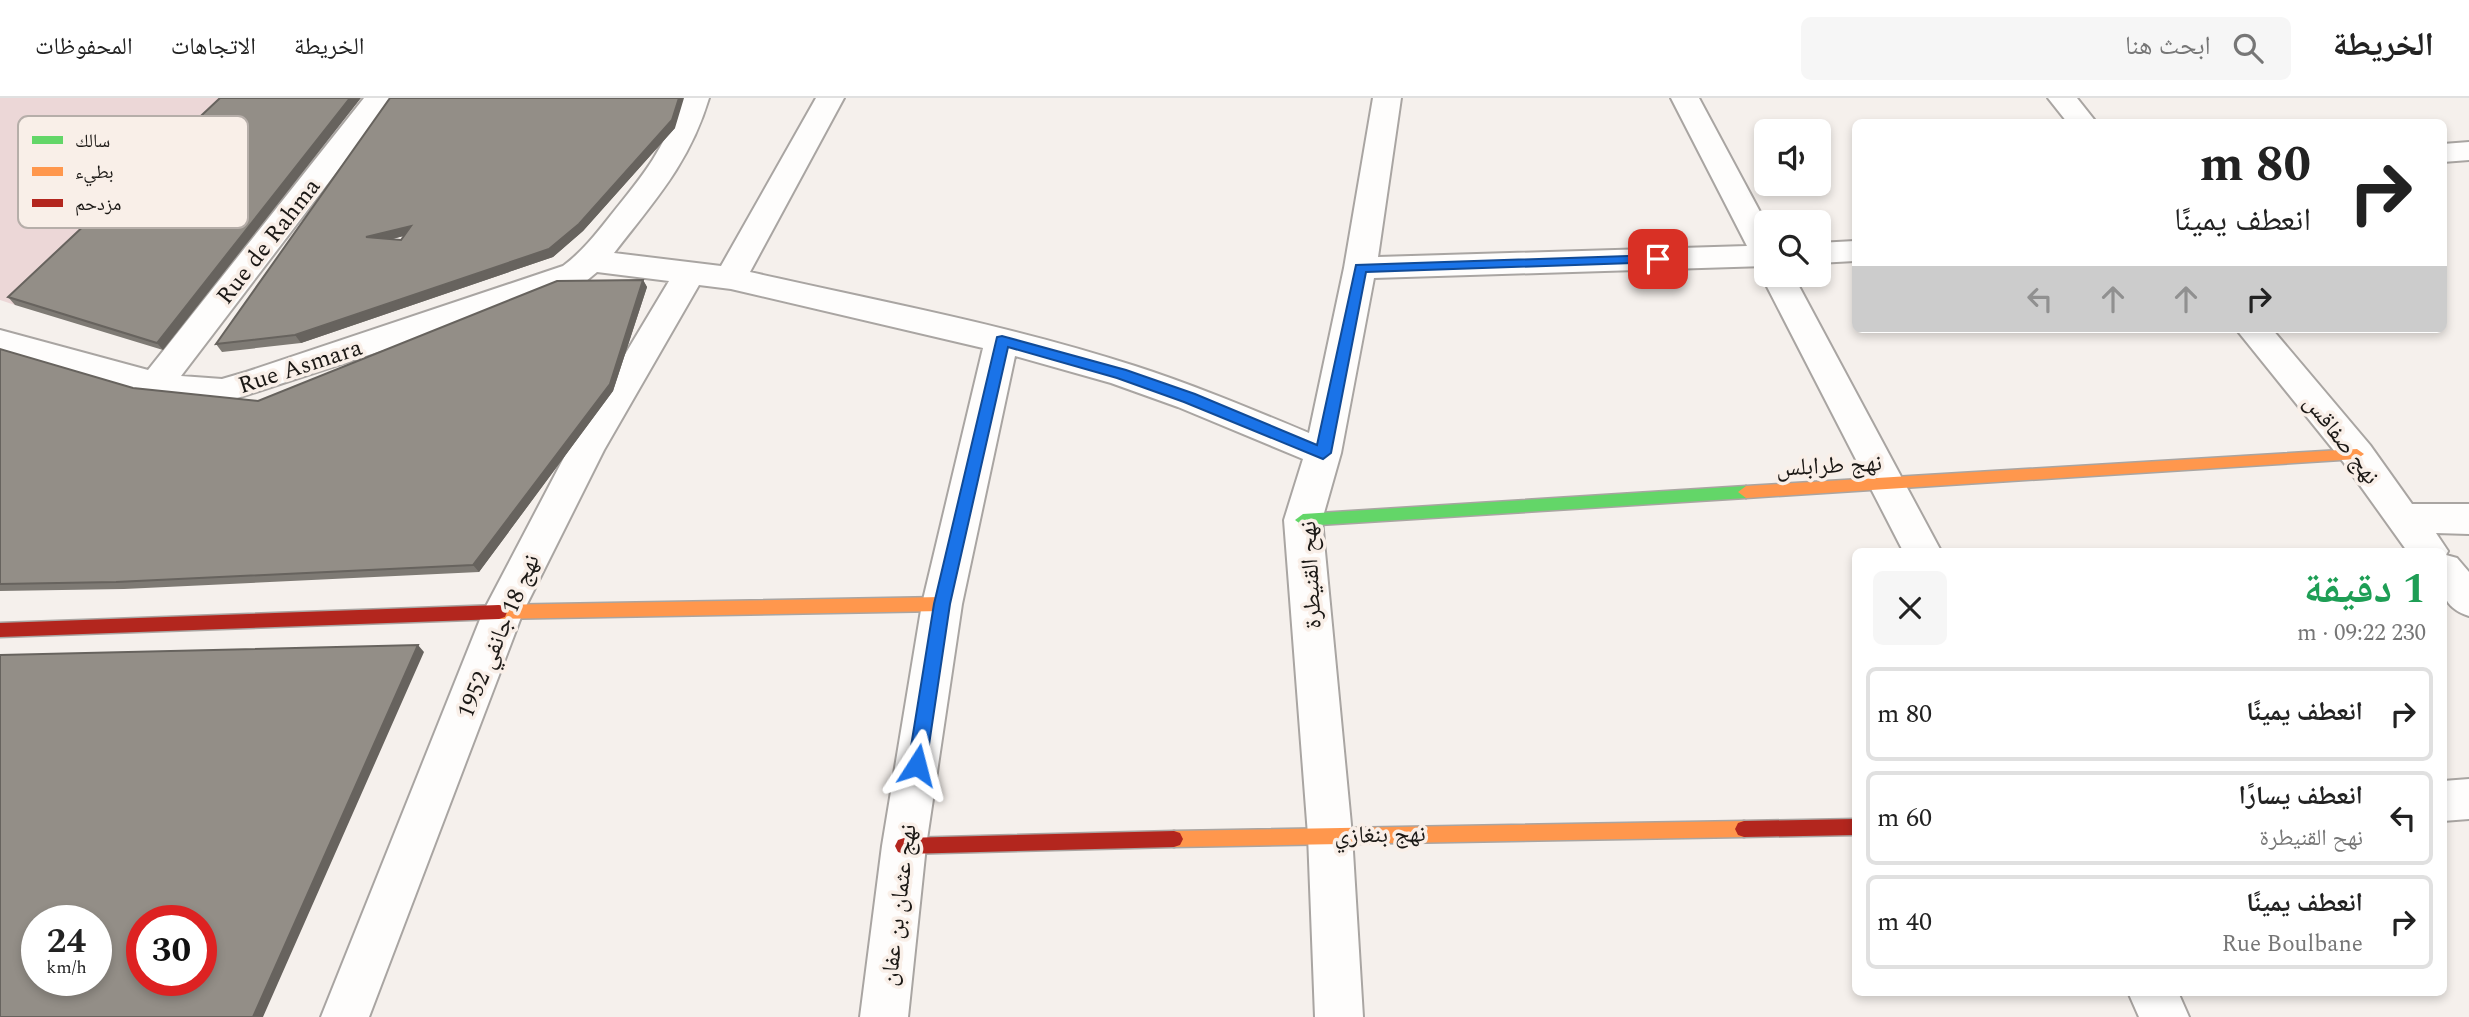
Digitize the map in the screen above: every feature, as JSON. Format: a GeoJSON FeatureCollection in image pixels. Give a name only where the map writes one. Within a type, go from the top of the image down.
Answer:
{"type":"FeatureCollection","features":[{"type":"Feature","properties":{"kind":"street","name":"Rue de Rahma"},"geometry":{"type":"LineString","coordinates":[[156,384],[379,98]]}},
{"type":"Feature","properties":{"kind":"street"},"geometry":{"type":"LineString","coordinates":[[591,261],[666,166],[685,129],[695,98]]}},
{"type":"Feature","properties":{"kind":"street"},"geometry":{"type":"LineString","coordinates":[[731,278],[830,98]]}},
{"type":"Feature","properties":{"kind":"street","name":"نهح القنيطرة"},"geometry":{"type":"LineString","coordinates":[[1339,1017],[1330,835],[1303,520],[1323,453],[1360,268],[1387,98]]}},
{"type":"Feature","properties":{"kind":"street"},"geometry":{"type":"LineString","coordinates":[[1685,98],[1754,232]]}},
{"type":"Feature","properties":{"kind":"street"},"geometry":{"type":"LineString","coordinates":[[2062,98],[2080,119]]}},
{"type":"Feature","properties":{"kind":"street"},"geometry":{"type":"LineString","coordinates":[[1831,252],[1852,251]]}},
{"type":"Feature","properties":{"kind":"street"},"geometry":{"type":"LineString","coordinates":[[1360,268],[1754,255]]}},
{"type":"Feature","properties":{"kind":"street","name":"Rue Asmara"},"geometry":{"type":"LineString","coordinates":[[0,342],[156,384],[201,391],[222,391],[547,285],[574,274],[591,261]]}},
{"type":"Feature","properties":{"kind":"street"},"geometry":{"type":"LineString","coordinates":[[591,261],[731,278],[1002,341],[1121,374],[1189,398],[1323,453]]}},
{"type":"Feature","properties":{"kind":"street","name":"نهج 18 جانفي 1952"},"geometry":{"type":"LineString","coordinates":[[345,1017],[503,612],[587,448],[689,274]]}},
{"type":"Feature","properties":{"kind":"street"},"geometry":{"type":"LineString","coordinates":[[1783,287],[1920,548]]}},
{"type":"Feature","properties":{"kind":"street","name":"نهج صفاقس"},"geometry":{"type":"LineString","coordinates":[[2256,333],[2357,454],[2402,519],[2426,548]]}},
{"type":"Feature","properties":{"kind":"street","name":"نهج عثمان بن عفان"},"geometry":{"type":"LineString","coordinates":[[884,1017],[904,846],[942,604],[1002,341]]}},
{"type":"Feature","properties":{"kind":"street","name":"نهج طرابلس"},"geometry":{"type":"LineString","coordinates":[[1303,520],[2357,454]]}},
{"type":"Feature","properties":{"kind":"street"},"geometry":{"type":"LineString","coordinates":[[2402,519],[2469,519]]}},
{"type":"Feature","properties":{"kind":"street"},"geometry":{"type":"LineString","coordinates":[[2447,574],[2469,600]]}},
{"type":"Feature","properties":{"kind":"street"},"geometry":{"type":"LineString","coordinates":[[0,630],[503,612],[942,604]]}},
{"type":"Feature","properties":{"kind":"street"},"geometry":{"type":"LineString","coordinates":[[2447,801],[2469,800]]}},
{"type":"Feature","properties":{"kind":"street","name":"نهج بنغازي"},"geometry":{"type":"LineString","coordinates":[[904,846],[1330,835],[1852,827]]}},
{"type":"Feature","properties":{"kind":"street"},"geometry":{"type":"LineString","coordinates":[[2154,996],[2165,1017]]}},
{"type":"Feature","properties":{"kind":"shaded area"},"geometry":{"type":"Polygon","coordinates":[[[0,98],[233,98],[214,116],[18,116],[18,228],[96,228],[15,305],[0,300],[0,98]]]}},
{"type":"Feature","properties":{"kind":"building"},"geometry":{"type":"Polygon","coordinates":[[[220,98],[350,98],[248,227],[248,116],[201,116],[220,98]]]}},
{"type":"Feature","properties":{"kind":"building"},"geometry":{"type":"Polygon","coordinates":[[[390,98],[679,98],[672,120],[579,224],[549,249],[295,335],[216,344],[390,98]],[[411,226],[366,237],[401,240],[411,226]]]}},
{"type":"Feature","properties":{"kind":"building"},"geometry":{"type":"Polygon","coordinates":[[[82,228],[248,228],[157,343],[8,297],[82,228]]]}},
{"type":"Feature","properties":{"kind":"building"},"geometry":{"type":"Polygon","coordinates":[[[643,280],[610,384],[473,565],[116,582],[0,584],[0,349],[133,388],[258,401],[557,281],[643,280]]]}},
{"type":"Feature","properties":{"kind":"building"},"geometry":{"type":"Polygon","coordinates":[[[418,645],[253,1017],[0,1017],[0,655],[418,645]]]}},
{"type":"Feature","properties":{"kind":"traffic: fast"},"geometry":{"type":"LineString","coordinates":[[1303,520],[1746,492]]}},
{"type":"Feature","properties":{"kind":"traffic: slow"},"geometry":{"type":"LineString","coordinates":[[1746,492],[2357,454]]}},
{"type":"Feature","properties":{"kind":"traffic: slow"},"geometry":{"type":"LineString","coordinates":[[499,612],[942,604]]}},
{"type":"Feature","properties":{"kind":"traffic: slow"},"geometry":{"type":"LineString","coordinates":[[1174,839],[1744,829]]}},
{"type":"Feature","properties":{"kind":"traffic: jam"},"geometry":{"type":"LineString","coordinates":[[0,630],[499,612]]}},
{"type":"Feature","properties":{"kind":"traffic: jam"},"geometry":{"type":"LineString","coordinates":[[1744,829],[1852,827]]}},
{"type":"Feature","properties":{"kind":"traffic: jam"},"geometry":{"type":"LineString","coordinates":[[904,846],[1174,839]]}},
{"type":"Feature","properties":{"kind":"route"},"geometry":{"type":"LineString","coordinates":[[917,765],[942,604],[1002,341],[1121,374],[1189,398],[1323,453],[1360,268],[1658,259]]}}]}
